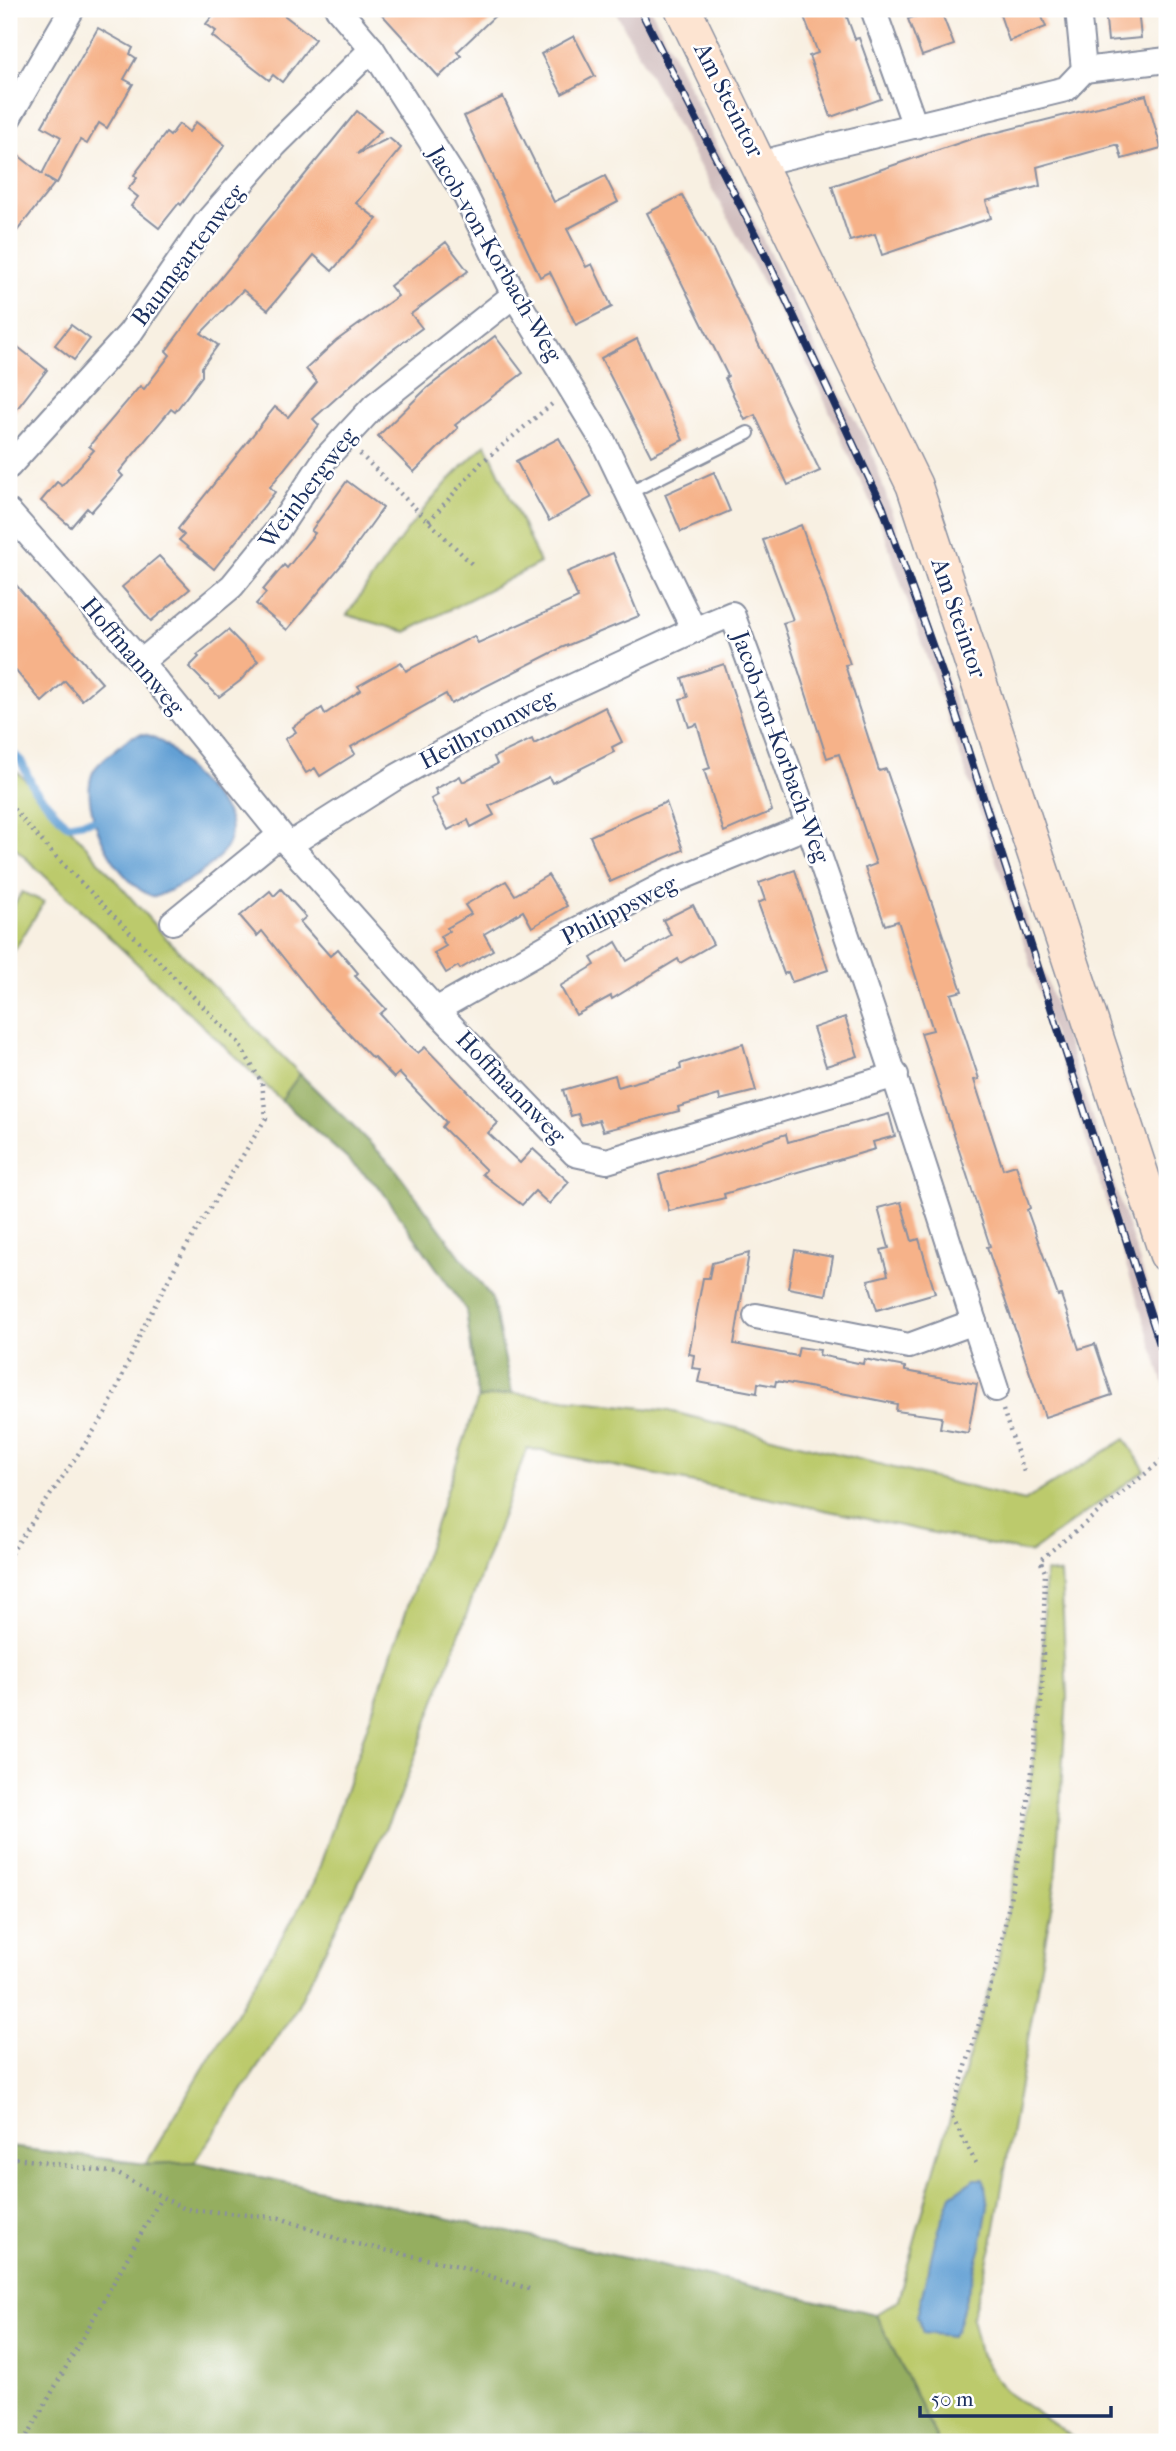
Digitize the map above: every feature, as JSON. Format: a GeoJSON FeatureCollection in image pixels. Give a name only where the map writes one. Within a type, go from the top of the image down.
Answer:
{"type":"FeatureCollection","features":[{"type":"Feature","properties":{"kind":"street"},"geometry":{"type":"LineString","coordinates":[[9,117],[72,9]]}},
{"type":"Feature","properties":{"kind":"street","name":"Jacob-von-Korbach-Weg"},"geometry":{"type":"LineString","coordinates":[[338,9],[372,49],[464,193],[514,295],[603,441],[694,630],[732,614],[810,825],[896,1075],[996,1389]]}},
{"type":"Feature","properties":{"kind":"street","name":"Am Steintor"},"geometry":{"type":"LineString","coordinates":[[683,9],[762,166],[914,485],[1167,1254]]}},
{"type":"Feature","properties":{"kind":"street"},"geometry":{"type":"LineString","coordinates":[[873,9],[915,126]]}},
{"type":"Feature","properties":{"kind":"street"},"geometry":{"type":"LineString","coordinates":[[1078,9],[1084,70]]}},
{"type":"Feature","properties":{"kind":"street","name":"Baumgartenweg"},"geometry":{"type":"LineString","coordinates":[[9,466],[130,334],[205,224],[275,145],[372,49]]}},
{"type":"Feature","properties":{"kind":"street"},"geometry":{"type":"LineString","coordinates":[[762,166],[777,159],[1066,89],[1084,70],[1167,60]]}},
{"type":"Feature","properties":{"kind":"street","name":"Weinbergweg"},"geometry":{"type":"LineString","coordinates":[[141,662],[232,586],[277,531],[325,459],[374,406],[514,295]]}},
{"type":"Feature","properties":{"kind":"street","name":"Hoffmannweg"},"geometry":{"type":"LineString","coordinates":[[9,512],[141,662],[284,840],[436,1010],[575,1154],[607,1161],[896,1075]]}},
{"type":"Feature","properties":{"kind":"street","name":"Heilbronnweg"},"geometry":{"type":"LineString","coordinates":[[284,840],[490,725],[694,630]]}},
{"type":"Feature","properties":{"kind":"street","name":"Philippsweg"},"geometry":{"type":"LineString","coordinates":[[436,1010],[571,933],[668,883],[810,825]]}},
{"type":"Feature","properties":{"kind":"street"},"geometry":{"type":"LineString","coordinates":[[173,922],[284,840]]}},
{"type":"Feature","properties":{"kind":"street"},"geometry":{"type":"LineString","coordinates":[[756,1316],[909,1346],[974,1322]]}},
{"type":"Feature","properties":{"kind":"lane"},"geometry":{"type":"LineString","coordinates":[[628,493],[748,433]]}},
{"type":"Feature","properties":{"kind":"path"},"geometry":{"type":"LineString","coordinates":[[429,521],[481,463],[549,405],[573,392]]}},
{"type":"Feature","properties":{"kind":"path"},"geometry":{"type":"LineString","coordinates":[[344,439],[474,566]]}},
{"type":"Feature","properties":{"kind":"path"},"geometry":{"type":"LineString","coordinates":[[9,804],[55,856],[238,1042],[262,1083],[266,1118],[183,1252],[144,1326],[106,1413],[9,1556]]}},
{"type":"Feature","properties":{"kind":"path"},"geometry":{"type":"LineString","coordinates":[[996,1389],[1024,1472]]}},
{"type":"Feature","properties":{"kind":"path"},"geometry":{"type":"LineString","coordinates":[[976,2163],[951,2115],[997,1965],[1025,1823],[1042,1696],[1045,1572],[1040,1560],[1167,1456]]}},
{"type":"Feature","properties":{"kind":"path"},"geometry":{"type":"LineString","coordinates":[[9,2157],[116,2173],[185,2209],[280,2218],[343,2242],[459,2266],[529,2289]]}},
{"type":"Feature","properties":{"kind":"path"},"geometry":{"type":"LineString","coordinates":[[24,2442],[161,2198]]}},
{"type":"Feature","properties":{"kind":"shaded area"},"geometry":{"type":"Polygon","coordinates":[[[614,9],[651,9],[822,361],[870,447],[1167,1344],[1167,1394],[1018,925],[883,530],[811,371],[614,9]]]}},
{"type":"Feature","properties":{"kind":"green space"},"geometry":{"type":"Polygon","coordinates":[[[486,444],[540,563],[406,632],[347,615],[428,504],[486,444]]]}},
{"type":"Feature","properties":{"kind":"green space"},"geometry":{"type":"Polygon","coordinates":[[[9,765],[39,792],[164,936],[300,1074],[281,1100],[9,842],[9,765]]]}},
{"type":"Feature","properties":{"kind":"green space"},"geometry":{"type":"Polygon","coordinates":[[[22,892],[44,902],[9,959],[9,913],[22,892]]]}},
{"type":"Feature","properties":{"kind":"green space"},"geometry":{"type":"Polygon","coordinates":[[[300,1074],[394,1167],[492,1299],[512,1393],[478,1399],[466,1310],[380,1188],[281,1100],[300,1074]]]}},
{"type":"Feature","properties":{"kind":"green space"},"geometry":{"type":"Polygon","coordinates":[[[512,1393],[669,1411],[1024,1501],[1125,1439],[1145,1470],[1030,1553],[527,1448],[399,1800],[296,2009],[195,2162],[146,2164],[314,1883],[478,1399],[512,1393]]]}},
{"type":"Feature","properties":{"kind":"green space"},"geometry":{"type":"Polygon","coordinates":[[[1045,1572],[1061,1574],[1067,1696],[1055,1885],[992,2244],[972,2317],[980,2354],[1005,2391],[1080,2442],[938,2442],[876,2314],[898,2300],[936,2164],[997,1965],[1025,1823],[1042,1696],[1045,1572]]]}},
{"type":"Feature","properties":{"kind":"green space"},"geometry":{"type":"Polygon","coordinates":[[[9,2147],[146,2164],[195,2162],[876,2314],[938,2442],[9,2442],[9,2147]]]}},
{"type":"Feature","properties":{"kind":"water"},"geometry":{"type":"Polygon","coordinates":[[[143,734],[165,744],[212,794],[228,816],[231,830],[228,843],[209,867],[181,885],[155,897],[141,890],[115,863],[96,825],[91,805],[90,787],[95,769],[125,741],[143,734]]]}},
{"type":"Feature","properties":{"kind":"water"},"geometry":{"type":"Polygon","coordinates":[[[975,2179],[984,2179],[988,2206],[981,2247],[957,2329],[952,2336],[923,2333],[917,2316],[935,2241],[951,2195],[975,2179]]]}},
{"type":"Feature","properties":{"kind":"building"},"geometry":{"type":"Polygon","coordinates":[[[218,9],[276,9],[315,39],[282,82],[273,75],[269,80],[212,36],[216,31],[206,24],[218,9]]]}},
{"type":"Feature","properties":{"kind":"building"},"geometry":{"type":"Polygon","coordinates":[[[377,9],[502,9],[457,52],[461,56],[439,77],[377,9]]]}},
{"type":"Feature","properties":{"kind":"building"},"geometry":{"type":"Polygon","coordinates":[[[801,9],[844,9],[855,39],[859,38],[881,99],[831,117],[809,56],[818,53],[801,9]]]}},
{"type":"Feature","properties":{"kind":"building"},"geometry":{"type":"Polygon","coordinates":[[[940,9],[954,45],[922,56],[908,19],[940,9]]]}},
{"type":"Feature","properties":{"kind":"building"},"geometry":{"type":"Polygon","coordinates":[[[998,9],[1039,9],[1046,27],[1009,41],[998,9]]]}},
{"type":"Feature","properties":{"kind":"building"},"geometry":{"type":"Polygon","coordinates":[[[1105,9],[1138,9],[1141,38],[1108,41],[1105,9]]]}},
{"type":"Feature","properties":{"kind":"building"},"geometry":{"type":"Polygon","coordinates":[[[98,28],[133,48],[130,54],[136,58],[124,79],[133,84],[107,128],[99,123],[87,144],[80,140],[57,183],[45,176],[54,184],[9,241],[9,148],[42,174],[61,137],[42,126],[98,28]]]}},
{"type":"Feature","properties":{"kind":"building"},"geometry":{"type":"Polygon","coordinates":[[[574,36],[595,76],[562,94],[541,54],[574,36]]]}},
{"type":"Feature","properties":{"kind":"building"},"geometry":{"type":"Polygon","coordinates":[[[1146,95],[1161,148],[1122,159],[1118,145],[1115,145],[1037,167],[1040,186],[986,201],[991,218],[882,255],[875,234],[850,241],[832,186],[974,138],[1146,95]]]}},
{"type":"Feature","properties":{"kind":"building"},"geometry":{"type":"Polygon","coordinates":[[[503,97],[554,202],[605,176],[618,202],[567,229],[586,267],[592,264],[612,307],[576,325],[550,272],[540,277],[464,116],[503,97]]]}},
{"type":"Feature","properties":{"kind":"building"},"geometry":{"type":"Polygon","coordinates":[[[357,111],[381,131],[357,154],[389,138],[401,148],[356,203],[377,219],[332,271],[314,255],[268,310],[243,290],[201,333],[218,345],[202,367],[202,376],[175,412],[171,409],[119,472],[123,476],[91,512],[87,508],[71,527],[41,501],[57,482],[62,486],[94,450],[89,446],[140,386],[144,389],[170,355],[166,351],[210,291],[357,111]]]}},
{"type":"Feature","properties":{"kind":"building"},"geometry":{"type":"Polygon","coordinates":[[[196,122],[225,145],[181,205],[179,203],[159,228],[131,206],[138,197],[128,189],[137,178],[134,175],[166,133],[170,136],[179,124],[189,132],[196,122]]]}},
{"type":"Feature","properties":{"kind":"building"},"geometry":{"type":"Polygon","coordinates":[[[682,195],[712,248],[820,471],[788,485],[755,415],[745,420],[725,378],[728,376],[647,213],[682,195]]]}},
{"type":"Feature","properties":{"kind":"building"},"geometry":{"type":"Polygon","coordinates":[[[446,242],[468,271],[411,314],[422,328],[380,359],[313,419],[319,425],[270,487],[275,492],[214,569],[179,540],[184,535],[178,529],[275,407],[288,417],[317,382],[306,369],[336,341],[398,296],[390,286],[446,242]]]}},
{"type":"Feature","properties":{"kind":"building"},"geometry":{"type":"Polygon","coordinates":[[[71,325],[90,339],[74,360],[55,345],[71,325]]]}},
{"type":"Feature","properties":{"kind":"building"},"geometry":{"type":"Polygon","coordinates":[[[495,336],[523,373],[455,425],[458,428],[414,472],[378,436],[427,388],[495,336]]]}},
{"type":"Feature","properties":{"kind":"building"},"geometry":{"type":"Polygon","coordinates":[[[637,339],[683,440],[651,456],[601,358],[637,339]]]}},
{"type":"Feature","properties":{"kind":"building"},"geometry":{"type":"Polygon","coordinates":[[[9,340],[47,370],[9,419],[9,340]]]}},
{"type":"Feature","properties":{"kind":"building"},"geometry":{"type":"Polygon","coordinates":[[[559,438],[592,497],[549,521],[516,461],[559,438]]]}},
{"type":"Feature","properties":{"kind":"building"},"geometry":{"type":"Polygon","coordinates":[[[714,472],[730,511],[681,532],[665,494],[714,472]]]}},
{"type":"Feature","properties":{"kind":"building"},"geometry":{"type":"Polygon","coordinates":[[[347,481],[383,508],[344,562],[287,630],[256,604],[266,593],[263,590],[284,565],[287,568],[315,533],[311,531],[347,481]]]}},
{"type":"Feature","properties":{"kind":"building"},"geometry":{"type":"Polygon","coordinates":[[[801,525],[850,664],[845,665],[879,771],[886,769],[962,991],[951,994],[979,1079],[974,1080],[1003,1169],[1016,1165],[1030,1208],[1027,1210],[1079,1349],[1095,1344],[1112,1395],[1045,1417],[987,1247],[990,1246],[921,1033],[933,1030],[898,921],[885,925],[865,868],[876,864],[839,754],[827,758],[783,623],[793,620],[763,540],[801,525]]]}},
{"type":"Feature","properties":{"kind":"building"},"geometry":{"type":"Polygon","coordinates":[[[613,553],[639,616],[561,648],[451,704],[446,694],[351,747],[355,754],[320,776],[315,768],[306,773],[285,739],[296,732],[293,727],[322,708],[325,714],[361,690],[358,686],[401,662],[406,671],[474,636],[478,643],[578,598],[567,572],[613,553]]]}},
{"type":"Feature","properties":{"kind":"building"},"geometry":{"type":"Polygon","coordinates":[[[159,556],[190,589],[151,621],[122,587],[159,556]]]}},
{"type":"Feature","properties":{"kind":"building"},"geometry":{"type":"Polygon","coordinates":[[[9,577],[102,683],[82,700],[65,681],[42,702],[9,663],[9,577]]]}},
{"type":"Feature","properties":{"kind":"building"},"geometry":{"type":"Polygon","coordinates":[[[228,630],[258,661],[240,681],[219,697],[189,667],[199,657],[197,655],[228,630]]]}},
{"type":"Feature","properties":{"kind":"building"},"geometry":{"type":"Polygon","coordinates":[[[724,664],[772,811],[724,832],[704,770],[710,768],[697,724],[689,727],[680,699],[688,697],[682,678],[724,664]]]}},
{"type":"Feature","properties":{"kind":"building"},"geometry":{"type":"Polygon","coordinates":[[[605,707],[622,742],[612,747],[614,752],[552,783],[549,777],[489,806],[494,815],[471,827],[468,820],[448,830],[431,799],[438,795],[435,789],[460,776],[463,782],[497,764],[494,757],[532,739],[534,744],[605,707]]]}},
{"type":"Feature","properties":{"kind":"building"},"geometry":{"type":"Polygon","coordinates":[[[666,802],[683,850],[610,882],[590,836],[666,802]]]}},
{"type":"Feature","properties":{"kind":"building"},"geometry":{"type":"Polygon","coordinates":[[[795,870],[828,970],[792,982],[788,972],[784,974],[758,903],[765,900],[759,883],[795,870]]]}},
{"type":"Feature","properties":{"kind":"building"},"geometry":{"type":"Polygon","coordinates":[[[548,875],[567,906],[532,927],[523,911],[484,934],[493,950],[460,969],[458,966],[446,973],[434,953],[446,946],[440,936],[449,931],[447,928],[471,914],[465,905],[506,881],[515,895],[548,875]]]}},
{"type":"Feature","properties":{"kind":"building"},"geometry":{"type":"Polygon","coordinates":[[[281,889],[306,917],[300,922],[330,956],[338,949],[358,973],[355,976],[386,1009],[380,1014],[406,1043],[418,1053],[425,1047],[498,1123],[488,1133],[520,1163],[533,1149],[569,1182],[549,1204],[535,1191],[522,1205],[482,1174],[486,1170],[442,1127],[446,1122],[399,1073],[394,1078],[372,1058],[321,1005],[262,931],[257,936],[240,916],[270,891],[274,896],[281,889]]]}},
{"type":"Feature","properties":{"kind":"building"},"geometry":{"type":"Polygon","coordinates":[[[693,905],[713,944],[680,963],[678,959],[612,999],[611,996],[576,1015],[560,986],[595,965],[591,958],[616,942],[627,961],[671,935],[663,920],[693,905]]]}},
{"type":"Feature","properties":{"kind":"building"},"geometry":{"type":"Polygon","coordinates":[[[845,1017],[858,1056],[826,1066],[813,1028],[845,1017]]]}},
{"type":"Feature","properties":{"kind":"building"},"geometry":{"type":"Polygon","coordinates":[[[743,1044],[756,1091],[720,1100],[719,1095],[678,1107],[679,1111],[603,1131],[599,1120],[581,1125],[578,1114],[571,1116],[563,1090],[615,1075],[618,1087],[681,1069],[680,1064],[743,1044]]]}},
{"type":"Feature","properties":{"kind":"building"},"geometry":{"type":"Polygon","coordinates":[[[889,1114],[895,1136],[873,1142],[875,1149],[724,1194],[725,1198],[669,1211],[659,1175],[786,1134],[788,1142],[889,1114]]]}},
{"type":"Feature","properties":{"kind":"building"},"geometry":{"type":"Polygon","coordinates":[[[901,1202],[912,1241],[919,1239],[935,1293],[877,1310],[868,1280],[888,1275],[881,1250],[889,1248],[878,1208],[901,1202]]]}},
{"type":"Feature","properties":{"kind":"building"},"geometry":{"type":"Polygon","coordinates":[[[795,1250],[833,1257],[826,1295],[788,1288],[795,1250]]]}},
{"type":"Feature","properties":{"kind":"building"},"geometry":{"type":"Polygon","coordinates":[[[749,1253],[734,1344],[797,1356],[799,1347],[820,1350],[819,1355],[863,1364],[864,1359],[905,1367],[905,1371],[977,1384],[968,1433],[940,1428],[942,1417],[896,1411],[897,1404],[857,1396],[776,1381],[775,1386],[758,1383],[757,1393],[698,1382],[701,1369],[692,1368],[694,1355],[689,1354],[703,1278],[709,1278],[712,1263],[749,1253]]]}},
{"type":"Feature","properties":{"kind":"waterway"},"geometry":{"type":"LineString","coordinates":[[9,750],[21,761],[34,789],[67,825],[95,820]]}},
{"type":"Feature","properties":{"kind":"railway"},"geometry":{"type":"LineString","coordinates":[[640,9],[761,246],[883,508],[950,695],[1167,1366]]}}]}
